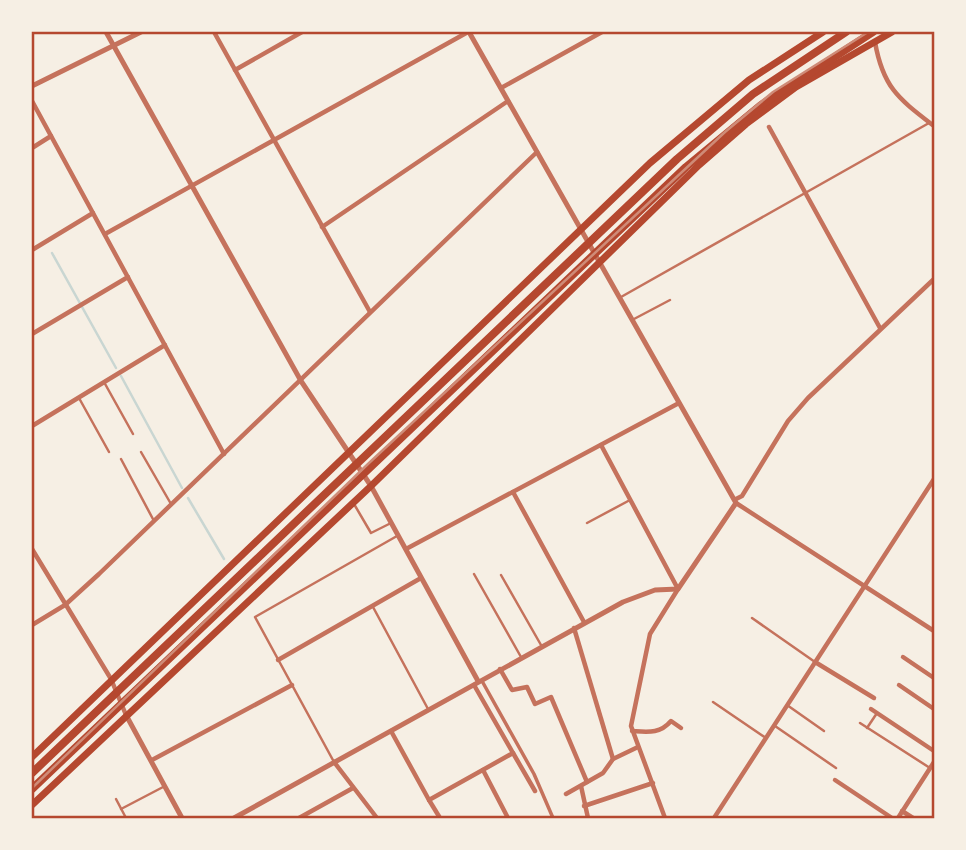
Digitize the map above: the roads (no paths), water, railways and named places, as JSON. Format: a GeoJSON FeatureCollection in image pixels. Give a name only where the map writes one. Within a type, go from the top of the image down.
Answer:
{"type":"FeatureCollection","features":[{"type":"Feature","properties":{"kind":"highway"},"geometry":{"type":"LineString","coordinates":[[32,757],[650,163],[749,80],[823,32]]}},
{"type":"Feature","properties":{"kind":"highway"},"geometry":{"type":"LineString","coordinates":[[32,773],[677,159],[753,94],[846,32]]}},
{"type":"Feature","properties":{"kind":"highway"},"geometry":{"type":"LineString","coordinates":[[32,789],[686,167],[761,105],[873,32]]}},
{"type":"Feature","properties":{"kind":"highway"},"geometry":{"type":"LineString","coordinates":[[32,805],[371,486],[599,260],[746,124],[796,87],[892,32]]}},
{"type":"Feature","properties":{"kind":"street"},"geometry":{"type":"LineString","coordinates":[[106,32],[301,380],[371,486],[535,791]]}},
{"type":"Feature","properties":{"kind":"street"},"geometry":{"type":"LineString","coordinates":[[32,86],[141,32]]}},
{"type":"Feature","properties":{"kind":"street"},"geometry":{"type":"LineString","coordinates":[[214,32],[370,312]]}},
{"type":"Feature","properties":{"kind":"street"},"geometry":{"type":"LineString","coordinates":[[235,70],[302,32]]}},
{"type":"Feature","properties":{"kind":"street"},"geometry":{"type":"LineString","coordinates":[[105,234],[469,32],[736,501],[934,631]]}},
{"type":"Feature","properties":{"kind":"street"},"geometry":{"type":"LineString","coordinates":[[501,88],[602,32]]}},
{"type":"Feature","properties":{"kind":"street"},"geometry":{"type":"LineString","coordinates":[[875,41],[880,68],[887,85],[932,125]]}},
{"type":"Feature","properties":{"kind":"street"},"geometry":{"type":"LineString","coordinates":[[32,101],[224,454]]}},
{"type":"Feature","properties":{"kind":"street"},"geometry":{"type":"LineString","coordinates":[[322,227],[508,101]]}},
{"type":"Feature","properties":{"kind":"street"},"geometry":{"type":"LineString","coordinates":[[769,127],[880,328]]}},
{"type":"Feature","properties":{"kind":"street"},"geometry":{"type":"LineString","coordinates":[[32,148],[51,136]]}},
{"type":"Feature","properties":{"kind":"street"},"geometry":{"type":"LineString","coordinates":[[32,625],[65,605],[537,152]]}},
{"type":"Feature","properties":{"kind":"street"},"geometry":{"type":"LineString","coordinates":[[32,250],[93,213]]}},
{"type":"Feature","properties":{"kind":"street"},"geometry":{"type":"LineString","coordinates":[[32,334],[128,277]]}},
{"type":"Feature","properties":{"kind":"street"},"geometry":{"type":"LineString","coordinates":[[665,818],[632,731],[650,634],[736,501],[742,496],[788,421],[880,328],[934,279]]}},
{"type":"Feature","properties":{"kind":"street"},"geometry":{"type":"LineString","coordinates":[[32,426],[165,345]]}},
{"type":"Feature","properties":{"kind":"street"},"geometry":{"type":"LineString","coordinates":[[405,549],[681,402]]}},
{"type":"Feature","properties":{"kind":"street"},"geometry":{"type":"LineString","coordinates":[[601,445],[678,589]]}},
{"type":"Feature","properties":{"kind":"street"},"geometry":{"type":"LineString","coordinates":[[714,818],[934,478]]}},
{"type":"Feature","properties":{"kind":"street"},"geometry":{"type":"LineString","coordinates":[[513,492],[584,622]]}},
{"type":"Feature","properties":{"kind":"street"},"geometry":{"type":"LineString","coordinates":[[32,549],[111,679],[127,715],[182,818]]}},
{"type":"Feature","properties":{"kind":"street"},"geometry":{"type":"LineString","coordinates":[[278,660],[421,578]]}},
{"type":"Feature","properties":{"kind":"street"},"geometry":{"type":"LineString","coordinates":[[234,818],[584,622],[637,596],[655,590],[678,589]]}},
{"type":"Feature","properties":{"kind":"street"},"geometry":{"type":"LineString","coordinates":[[574,628],[613,759]]}},
{"type":"Feature","properties":{"kind":"street"},"geometry":{"type":"LineString","coordinates":[[903,657],[934,678]]}},
{"type":"Feature","properties":{"kind":"street"},"geometry":{"type":"LineString","coordinates":[[815,662],[874,698]]}},
{"type":"Feature","properties":{"kind":"street"},"geometry":{"type":"LineString","coordinates":[[500,669],[512,690],[527,687],[536,704],[551,697],[587,782]]}},
{"type":"Feature","properties":{"kind":"street"},"geometry":{"type":"LineString","coordinates":[[477,681],[534,774],[553,818]]}},
{"type":"Feature","properties":{"kind":"street"},"geometry":{"type":"LineString","coordinates":[[152,760],[292,685]]}},
{"type":"Feature","properties":{"kind":"street"},"geometry":{"type":"LineString","coordinates":[[899,685],[934,709]]}},
{"type":"Feature","properties":{"kind":"street"},"geometry":{"type":"LineString","coordinates":[[871,709],[934,751]]}},
{"type":"Feature","properties":{"kind":"street"},"geometry":{"type":"LineString","coordinates":[[632,731],[650,733],[664,729],[671,721],[681,728]]}},
{"type":"Feature","properties":{"kind":"street"},"geometry":{"type":"LineString","coordinates":[[391,730],[440,818]]}},
{"type":"Feature","properties":{"kind":"street"},"geometry":{"type":"LineString","coordinates":[[566,794],[603,773],[613,759],[638,747]]}},
{"type":"Feature","properties":{"kind":"street"},"geometry":{"type":"LineString","coordinates":[[429,800],[513,753]]}},
{"type":"Feature","properties":{"kind":"street"},"geometry":{"type":"LineString","coordinates":[[334,762],[377,818]]}},
{"type":"Feature","properties":{"kind":"street"},"geometry":{"type":"LineString","coordinates":[[898,818],[934,762]]}},
{"type":"Feature","properties":{"kind":"street"},"geometry":{"type":"LineString","coordinates":[[483,770],[508,818]]}},
{"type":"Feature","properties":{"kind":"street"},"geometry":{"type":"LineString","coordinates":[[929,770],[934,777]]}},
{"type":"Feature","properties":{"kind":"street"},"geometry":{"type":"LineString","coordinates":[[835,779],[892,818]]}},
{"type":"Feature","properties":{"kind":"street"},"geometry":{"type":"LineString","coordinates":[[584,806],[653,783]]}},
{"type":"Feature","properties":{"kind":"street"},"geometry":{"type":"LineString","coordinates":[[580,786],[588,818]]}},
{"type":"Feature","properties":{"kind":"street"},"geometry":{"type":"LineString","coordinates":[[299,818],[353,788]]}},
{"type":"Feature","properties":{"kind":"street"},"geometry":{"type":"LineString","coordinates":[[902,811],[913,818]]}},
{"type":"Feature","properties":{"kind":"lane"},"geometry":{"type":"LineString","coordinates":[[621,297],[805,192],[932,125]]}},
{"type":"Feature","properties":{"kind":"lane"},"geometry":{"type":"LineString","coordinates":[[634,319],[670,300]]}},
{"type":"Feature","properties":{"kind":"lane"},"geometry":{"type":"LineString","coordinates":[[104,382],[133,435]]}},
{"type":"Feature","properties":{"kind":"lane"},"geometry":{"type":"LineString","coordinates":[[79,398],[109,452]]}},
{"type":"Feature","properties":{"kind":"lane"},"geometry":{"type":"LineString","coordinates":[[141,452],[171,505]]}},
{"type":"Feature","properties":{"kind":"lane"},"geometry":{"type":"LineString","coordinates":[[121,459],[154,521]]}},
{"type":"Feature","properties":{"kind":"lane"},"geometry":{"type":"LineString","coordinates":[[587,523],[630,500]]}},
{"type":"Feature","properties":{"kind":"lane"},"geometry":{"type":"LineString","coordinates":[[352,502],[371,533],[391,523]]}},
{"type":"Feature","properties":{"kind":"lane"},"geometry":{"type":"LineString","coordinates":[[334,762],[254,617],[398,535]]}},
{"type":"Feature","properties":{"kind":"lane"},"geometry":{"type":"LineString","coordinates":[[474,574],[521,657]]}},
{"type":"Feature","properties":{"kind":"lane"},"geometry":{"type":"LineString","coordinates":[[501,575],[541,646]]}},
{"type":"Feature","properties":{"kind":"lane"},"geometry":{"type":"LineString","coordinates":[[372,606],[428,709]]}},
{"type":"Feature","properties":{"kind":"lane"},"geometry":{"type":"LineString","coordinates":[[752,618],[815,662]]}},
{"type":"Feature","properties":{"kind":"lane"},"geometry":{"type":"LineString","coordinates":[[713,702],[766,738]]}},
{"type":"Feature","properties":{"kind":"lane"},"geometry":{"type":"LineString","coordinates":[[787,705],[824,730]]}},
{"type":"Feature","properties":{"kind":"lane"},"geometry":{"type":"LineString","coordinates":[[867,728],[877,713]]}},
{"type":"Feature","properties":{"kind":"lane"},"geometry":{"type":"LineString","coordinates":[[860,723],[929,770]]}},
{"type":"Feature","properties":{"kind":"lane"},"geometry":{"type":"LineString","coordinates":[[774,726],[836,768]]}},
{"type":"Feature","properties":{"kind":"lane"},"geometry":{"type":"LineString","coordinates":[[121,809],[165,786]]}},
{"type":"Feature","properties":{"kind":"lane"},"geometry":{"type":"LineString","coordinates":[[116,799],[126,818]]}},
{"type":"Feature","properties":{"kind":"waterway"},"geometry":{"type":"LineString","coordinates":[[52,253],[116,368]]}},
{"type":"Feature","properties":{"kind":"waterway"},"geometry":{"type":"LineString","coordinates":[[121,376],[182,488]]}},
{"type":"Feature","properties":{"kind":"waterway"},"geometry":{"type":"LineString","coordinates":[[188,498],[224,559]]}},
{"type":"Feature","properties":{"kind":"railway"},"geometry":{"type":"LineString","coordinates":[[32,788],[369,463],[725,132],[773,92],[868,32]]}}]}
